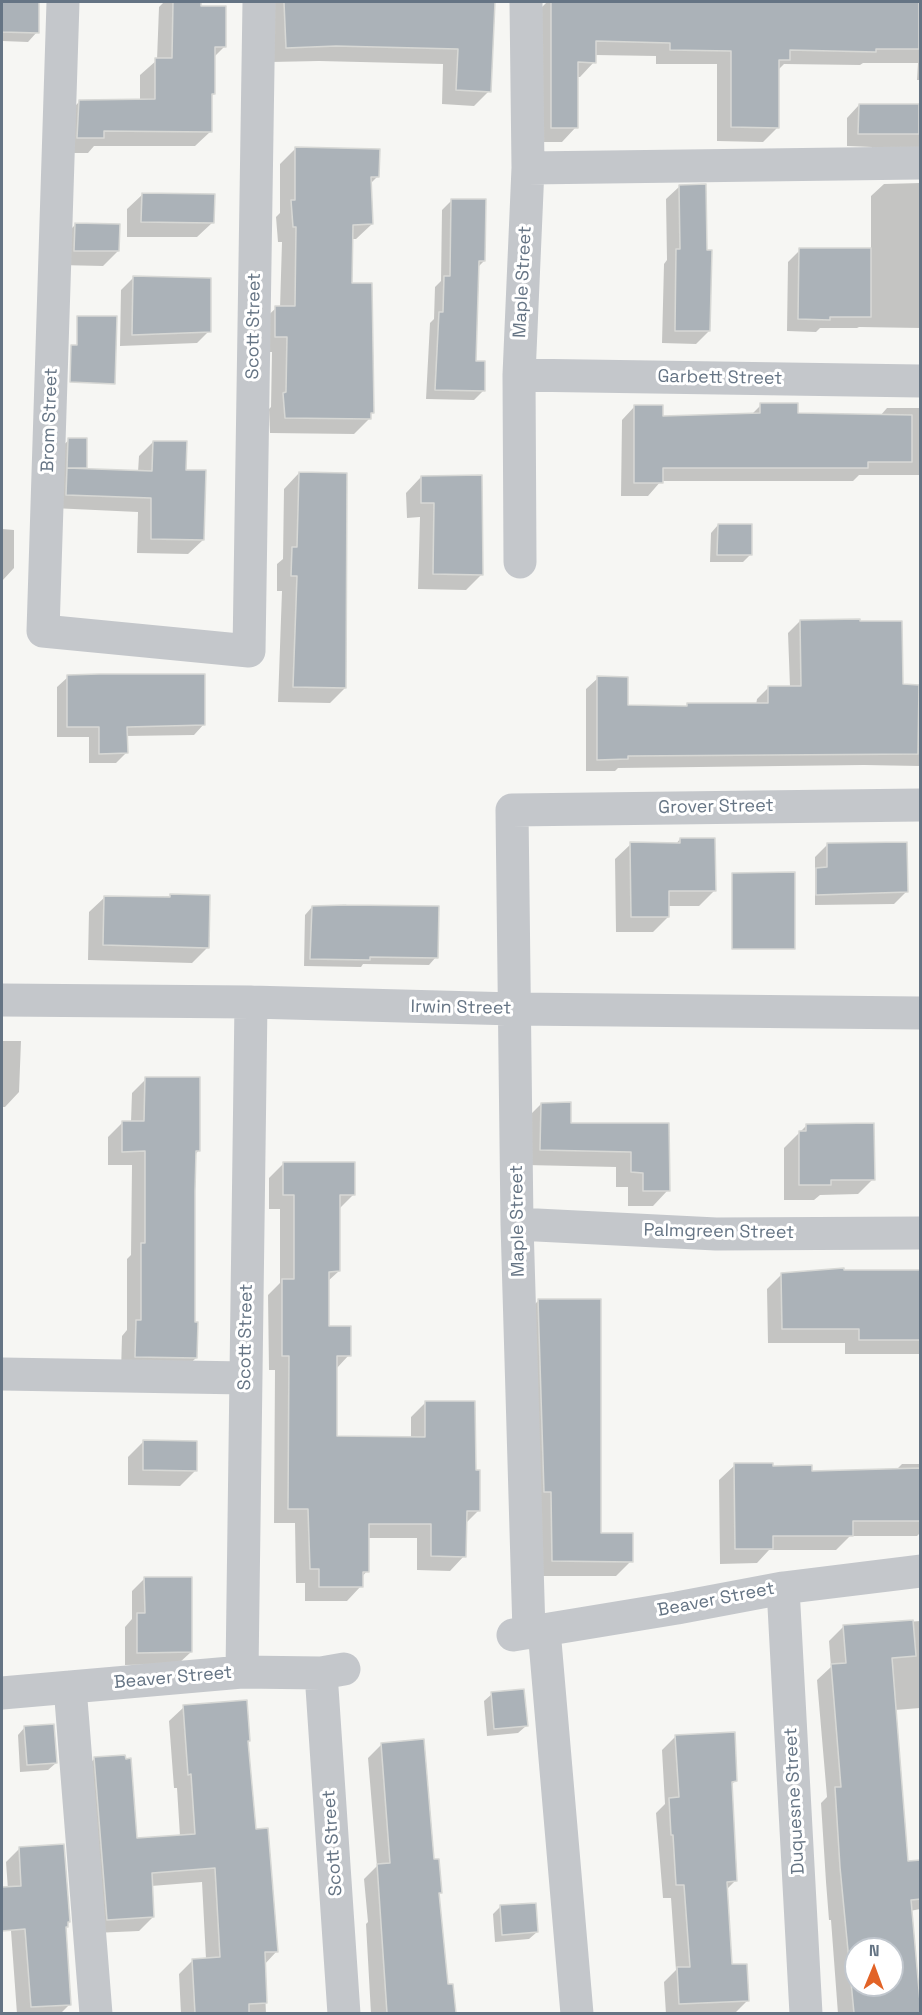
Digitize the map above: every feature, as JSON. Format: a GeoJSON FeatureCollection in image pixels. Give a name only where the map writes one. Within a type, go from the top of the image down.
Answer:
{"type":"FeatureCollection","features":[{"type":"Feature","properties":{"kind":"street","name":"Brom Street"},"geometry":{"type":"LineString","coordinates":[[63,2],[43,631],[249,651]]}},
{"type":"Feature","properties":{"kind":"street","name":"Scott Street"},"geometry":{"type":"LineString","coordinates":[[249,651],[259,2]]}},
{"type":"Feature","properties":{"kind":"street","name":"Maple Street"},"geometry":{"type":"LineString","coordinates":[[520,562],[519,375],[528,168],[526,2]]}},
{"type":"Feature","properties":{"kind":"street"},"geometry":{"type":"LineString","coordinates":[[528,168],[921,163]]}},
{"type":"Feature","properties":{"kind":"street","name":"Garbett Street"},"geometry":{"type":"LineString","coordinates":[[519,375],[921,381]]}},
{"type":"Feature","properties":{"kind":"street","name":"Grover Street"},"geometry":{"type":"LineString","coordinates":[[512,810],[921,805]]}},
{"type":"Feature","properties":{"kind":"street","name":"Maple Street"},"geometry":{"type":"LineString","coordinates":[[512,810],[517,1224],[529,1632],[577,2013]]}},
{"type":"Feature","properties":{"kind":"street","name":"Irwin Street"},"geometry":{"type":"LineString","coordinates":[[2,1000],[251,1002],[515,1009],[921,1012]]}},
{"type":"Feature","properties":{"kind":"street","name":"Scott Street"},"geometry":{"type":"LineString","coordinates":[[242,1672],[251,1002]]}},
{"type":"Feature","properties":{"kind":"street","name":"Palmgreen Street"},"geometry":{"type":"LineString","coordinates":[[517,1224],[716,1234],[921,1233]]}},
{"type":"Feature","properties":{"kind":"street"},"geometry":{"type":"LineString","coordinates":[[2,1374],[246,1378]]}},
{"type":"Feature","properties":{"kind":"street","name":"Beaver Street"},"geometry":{"type":"LineString","coordinates":[[529,1632],[783,1588],[921,1571]]}},
{"type":"Feature","properties":{"kind":"street","name":"Duquesne Street"},"geometry":{"type":"LineString","coordinates":[[783,1588],[807,2013]]}},
{"type":"Feature","properties":{"kind":"street","name":"Scott Street"},"geometry":{"type":"LineString","coordinates":[[332,1671],[344,2013]]}},
{"type":"Feature","properties":{"kind":"street","name":"Beaver Street"},"geometry":{"type":"LineString","coordinates":[[2,1693],[242,1672],[332,1671]]}},
{"type":"Feature","properties":{"kind":"street"},"geometry":{"type":"LineString","coordinates":[[70,1687],[96,2013]]}},
{"type":"Feature","properties":{"kind":"building"},"geometry":{"type":"Polygon","coordinates":[[[2,2],[39,2],[39,33],[2,32],[2,2]]]}},
{"type":"Feature","properties":{"kind":"building"},"geometry":{"type":"Polygon","coordinates":[[[173,2],[201,2],[201,6],[226,6],[226,47],[215,47],[212,132],[104,131],[104,138],[77,138],[79,100],[155,99],[155,58],[172,58],[173,2]]]}},
{"type":"Feature","properties":{"kind":"building"},"geometry":{"type":"Polygon","coordinates":[[[284,2],[495,2],[491,92],[456,90],[458,49],[336,46],[286,48],[284,2]]]}},
{"type":"Feature","properties":{"kind":"building"},"geometry":{"type":"Polygon","coordinates":[[[551,2],[919,2],[919,49],[876,49],[876,52],[790,50],[790,60],[779,60],[779,128],[731,127],[731,51],[670,50],[670,43],[596,41],[596,63],[578,62],[578,128],[551,128],[551,2]]]}},
{"type":"Feature","properties":{"kind":"building"},"geometry":{"type":"Polygon","coordinates":[[[859,104],[919,104],[919,134],[858,134],[859,104]]]}},
{"type":"Feature","properties":{"kind":"building"},"geometry":{"type":"Polygon","coordinates":[[[295,147],[380,149],[379,177],[371,177],[373,224],[353,225],[352,283],[372,283],[374,413],[371,413],[371,419],[285,418],[283,393],[286,392],[287,337],[275,337],[275,306],[295,306],[296,227],[293,227],[291,200],[295,200],[295,147]]]}},
{"type":"Feature","properties":{"kind":"building"},"geometry":{"type":"Polygon","coordinates":[[[706,184],[707,250],[712,250],[710,331],[675,331],[676,249],[680,249],[679,185],[706,184]]]}},
{"type":"Feature","properties":{"kind":"building"},"geometry":{"type":"Polygon","coordinates":[[[142,193],[215,194],[214,223],[141,222],[142,193]]]}},
{"type":"Feature","properties":{"kind":"building"},"geometry":{"type":"Polygon","coordinates":[[[451,199],[486,199],[485,261],[479,261],[476,361],[485,361],[485,391],[435,390],[439,312],[443,312],[444,276],[450,276],[451,199]]]}},
{"type":"Feature","properties":{"kind":"building"},"geometry":{"type":"Polygon","coordinates":[[[75,223],[120,224],[119,251],[74,251],[75,223]]]}},
{"type":"Feature","properties":{"kind":"building"},"geometry":{"type":"Polygon","coordinates":[[[799,248],[871,248],[871,317],[830,317],[830,320],[798,319],[799,248]]]}},
{"type":"Feature","properties":{"kind":"building"},"geometry":{"type":"Polygon","coordinates":[[[133,276],[211,278],[211,332],[132,335],[133,276]]]}},
{"type":"Feature","properties":{"kind":"building"},"geometry":{"type":"Polygon","coordinates":[[[77,316],[117,316],[115,384],[70,382],[71,345],[77,345],[77,316]]]}},
{"type":"Feature","properties":{"kind":"building"},"geometry":{"type":"Polygon","coordinates":[[[760,403],[798,403],[798,413],[912,415],[912,462],[868,462],[868,468],[663,468],[663,483],[634,483],[634,405],[663,405],[663,416],[760,413],[760,403]]]}},
{"type":"Feature","properties":{"kind":"building"},"geometry":{"type":"Polygon","coordinates":[[[68,438],[87,438],[87,468],[67,468],[68,438]]]}},
{"type":"Feature","properties":{"kind":"building"},"geometry":{"type":"Polygon","coordinates":[[[153,441],[187,441],[186,470],[206,470],[204,540],[151,539],[151,498],[66,495],[67,468],[152,471],[153,441]]]}},
{"type":"Feature","properties":{"kind":"building"},"geometry":{"type":"Polygon","coordinates":[[[299,472],[347,473],[346,688],[293,687],[297,576],[291,576],[292,547],[297,547],[299,472]]]}},
{"type":"Feature","properties":{"kind":"building"},"geometry":{"type":"Polygon","coordinates":[[[482,475],[483,575],[433,574],[434,503],[421,503],[421,476],[482,475]]]}},
{"type":"Feature","properties":{"kind":"building"},"geometry":{"type":"Polygon","coordinates":[[[718,524],[752,524],[752,555],[717,555],[718,524]]]}},
{"type":"Feature","properties":{"kind":"building"},"geometry":{"type":"Polygon","coordinates":[[[860,619],[860,621],[902,621],[903,684],[919,685],[918,754],[628,756],[628,759],[597,760],[597,676],[628,677],[628,705],[687,706],[687,703],[768,703],[768,686],[801,686],[800,620],[860,619]]]}},
{"type":"Feature","properties":{"kind":"building"},"geometry":{"type":"Polygon","coordinates":[[[205,674],[205,725],[127,727],[128,753],[99,754],[99,727],[67,727],[67,675],[205,674]]]}},
{"type":"Feature","properties":{"kind":"building"},"geometry":{"type":"Polygon","coordinates":[[[680,838],[715,838],[716,891],[669,891],[669,917],[631,917],[630,842],[680,843],[680,838]]]}},
{"type":"Feature","properties":{"kind":"building"},"geometry":{"type":"Polygon","coordinates":[[[907,842],[908,892],[816,895],[816,868],[827,867],[827,843],[907,842]]]}},
{"type":"Feature","properties":{"kind":"building"},"geometry":{"type":"Polygon","coordinates":[[[795,872],[795,949],[732,949],[732,873],[795,872]]]}},
{"type":"Feature","properties":{"kind":"building"},"geometry":{"type":"Polygon","coordinates":[[[170,894],[210,895],[209,948],[103,945],[104,896],[170,897],[170,894]]]}},
{"type":"Feature","properties":{"kind":"building"},"geometry":{"type":"Polygon","coordinates":[[[312,906],[439,906],[438,958],[310,959],[312,906]]]}},
{"type":"Feature","properties":{"kind":"building"},"geometry":{"type":"Polygon","coordinates":[[[145,1077],[200,1077],[200,1151],[196,1151],[195,1191],[197,1358],[135,1357],[136,1320],[141,1320],[141,1243],[145,1243],[145,1151],[122,1152],[122,1121],[144,1121],[145,1077]]]}},
{"type":"Feature","properties":{"kind":"building"},"geometry":{"type":"Polygon","coordinates":[[[571,1102],[571,1123],[669,1123],[670,1191],[643,1191],[643,1173],[631,1172],[631,1152],[540,1150],[541,1103],[571,1102]]]}},
{"type":"Feature","properties":{"kind":"building"},"geometry":{"type":"Polygon","coordinates":[[[874,1123],[875,1180],[831,1180],[831,1185],[799,1185],[799,1131],[806,1131],[806,1124],[874,1123]]]}},
{"type":"Feature","properties":{"kind":"building"},"geometry":{"type":"Polygon","coordinates":[[[283,1162],[355,1162],[355,1195],[340,1195],[340,1271],[329,1272],[329,1326],[351,1326],[351,1356],[337,1356],[337,1436],[425,1437],[425,1401],[475,1401],[476,1470],[480,1470],[480,1511],[467,1511],[466,1557],[431,1556],[431,1524],[369,1524],[369,1572],[363,1572],[363,1587],[319,1587],[319,1569],[310,1569],[308,1509],[288,1509],[289,1356],[282,1356],[282,1279],[294,1279],[294,1195],[283,1195],[283,1162]]]}},
{"type":"Feature","properties":{"kind":"building"},"geometry":{"type":"Polygon","coordinates":[[[844,1268],[844,1270],[921,1270],[921,1340],[859,1340],[859,1329],[782,1329],[781,1273],[844,1268]]]}},
{"type":"Feature","properties":{"kind":"building"},"geometry":{"type":"Polygon","coordinates":[[[538,1299],[601,1299],[601,1533],[633,1533],[633,1562],[552,1561],[551,1492],[544,1492],[538,1299]]]}},
{"type":"Feature","properties":{"kind":"building"},"geometry":{"type":"Polygon","coordinates":[[[143,1440],[197,1441],[197,1471],[143,1470],[143,1440]]]}},
{"type":"Feature","properties":{"kind":"building"},"geometry":{"type":"Polygon","coordinates":[[[734,1463],[773,1463],[773,1466],[812,1465],[812,1471],[921,1468],[921,1521],[853,1521],[853,1536],[773,1536],[773,1549],[735,1549],[734,1463]]]}},
{"type":"Feature","properties":{"kind":"building"},"geometry":{"type":"Polygon","coordinates":[[[144,1577],[192,1577],[192,1652],[137,1653],[137,1613],[145,1613],[144,1577]]]}},
{"type":"Feature","properties":{"kind":"building"},"geometry":{"type":"Polygon","coordinates":[[[913,1620],[916,1656],[892,1658],[908,1861],[921,1860],[921,1899],[911,1900],[921,2013],[854,2013],[852,1997],[904,1997],[904,1937],[847,1937],[835,1787],[841,1787],[831,1664],[846,1663],[843,1625],[913,1620]]]}},
{"type":"Feature","properties":{"kind":"building"},"geometry":{"type":"Polygon","coordinates":[[[524,1689],[528,1726],[494,1729],[491,1692],[524,1689]]]}},
{"type":"Feature","properties":{"kind":"building"},"geometry":{"type":"Polygon","coordinates":[[[247,1700],[250,1741],[248,1741],[256,1829],[268,1828],[278,1952],[265,1952],[267,2003],[249,2004],[249,2013],[195,2013],[192,1959],[220,1957],[215,1868],[152,1873],[154,1917],[107,1920],[94,1757],[125,1755],[126,1759],[131,1758],[137,1838],[195,1834],[183,1705],[247,1700]]]}},
{"type":"Feature","properties":{"kind":"building"},"geometry":{"type":"Polygon","coordinates":[[[54,1724],[57,1763],[27,1765],[24,1726],[54,1724]]]}},
{"type":"Feature","properties":{"kind":"building"},"geometry":{"type":"Polygon","coordinates":[[[735,1732],[737,1781],[732,1782],[737,1881],[727,1882],[732,1964],[747,1964],[749,2001],[679,2004],[677,1967],[690,1967],[684,1885],[676,1885],[673,1835],[671,1835],[669,1798],[679,1797],[675,1735],[735,1732]]]}},
{"type":"Feature","properties":{"kind":"building"},"geometry":{"type":"Polygon","coordinates":[[[424,1739],[434,1859],[439,1859],[442,1893],[439,1893],[448,1984],[453,1984],[456,2013],[387,2013],[377,1864],[390,1863],[381,1743],[424,1739]]]}},
{"type":"Feature","properties":{"kind":"building"},"geometry":{"type":"Polygon","coordinates":[[[64,1844],[70,1922],[66,1927],[71,2005],[31,2007],[25,1929],[2,1931],[2,1887],[21,1886],[19,1847],[64,1844]]]}},
{"type":"Feature","properties":{"kind":"building"},"geometry":{"type":"Polygon","coordinates":[[[536,1903],[538,1932],[502,1935],[500,1905],[536,1903]]]}}]}
